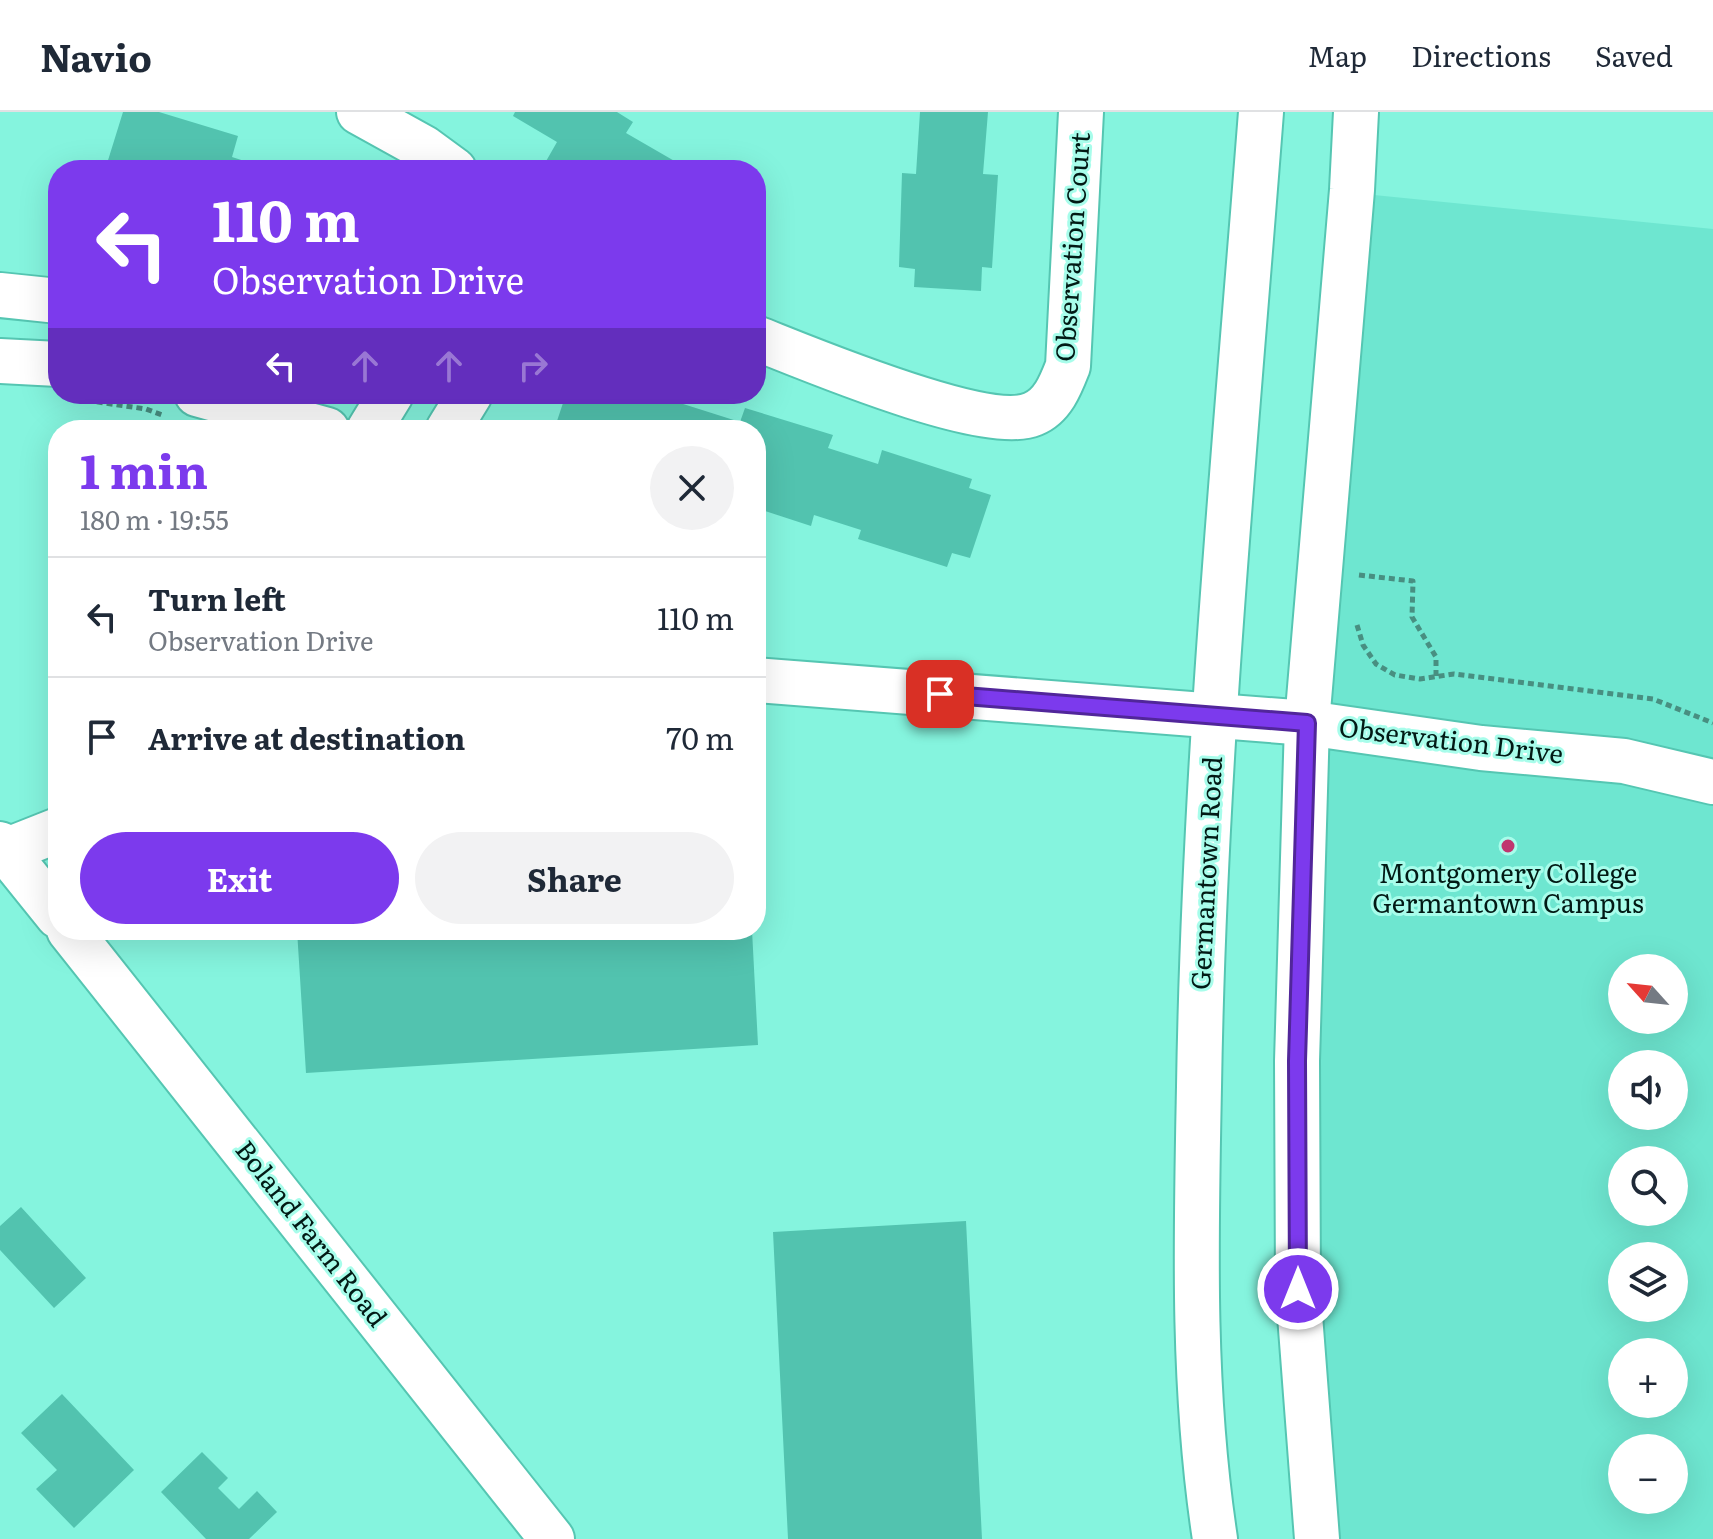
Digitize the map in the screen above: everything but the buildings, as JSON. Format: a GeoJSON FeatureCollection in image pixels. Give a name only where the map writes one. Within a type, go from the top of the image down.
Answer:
{"type":"FeatureCollection","features":[{"type":"Feature","properties":{"kind":"street"},"geometry":{"type":"LineString","coordinates":[[359,112],[440,160]]}},
{"type":"Feature","properties":{"kind":"street","name":"Observation Court"},"geometry":{"type":"LineString","coordinates":[[766,342],[829,367],[942,404],[996,418],[1033,414],[1058,393],[1068,366],[1081,112]]}},
{"type":"Feature","properties":{"kind":"street","name":"Germantown Road"},"geometry":{"type":"LineString","coordinates":[[1215,1539],[1208,1493],[1195,1304],[1200,974],[1215,714],[1261,112]]}},
{"type":"Feature","properties":{"kind":"street"},"geometry":{"type":"LineString","coordinates":[[1317,1539],[1298,1274],[1297,1061],[1307,723],[1356,112]]}},
{"type":"Feature","properties":{"kind":"street"},"geometry":{"type":"LineString","coordinates":[[0,295],[48,300]]}},
{"type":"Feature","properties":{"kind":"street"},"geometry":{"type":"LineString","coordinates":[[0,361],[48,376]]}},
{"type":"Feature","properties":{"kind":"street"},"geometry":{"type":"LineString","coordinates":[[292,404],[313,420]]}},
{"type":"Feature","properties":{"kind":"street"},"geometry":{"type":"LineString","coordinates":[[186,407],[266,420]]}},
{"type":"Feature","properties":{"kind":"street","name":"Observation Drive"},"geometry":{"type":"LineString","coordinates":[[766,681],[1307,723],[1481,748],[1624,761],[1713,782]]}},
{"type":"Feature","properties":{"kind":"street"},"geometry":{"type":"LineString","coordinates":[[48,833],[3,848],[48,904]]}},
{"type":"Feature","properties":{"kind":"street","name":"Boland Farm Road"},"geometry":{"type":"LineString","coordinates":[[77,940],[552,1539]]}},
{"type":"Feature","properties":{"kind":"path"},"geometry":{"type":"LineString","coordinates":[[132,404],[146,409],[186,407]]}},
{"type":"Feature","properties":{"kind":"path"},"geometry":{"type":"LineString","coordinates":[[1358,586],[1359,575],[1413,581],[1412,617],[1436,657],[1436,676]]}},
{"type":"Feature","properties":{"kind":"path"},"geometry":{"type":"LineString","coordinates":[[1357,612],[1363,645],[1376,664],[1395,675],[1420,679],[1454,674],[1653,699],[1713,723]]}},
{"type":"Feature","properties":{"kind":"shaded area","name":"Montgomery College Germantown Campus"},"geometry":{"type":"Polygon","coordinates":[[[1374,195],[1713,229],[1713,1539],[1317,1539],[1307,723],[1374,195]]]}},
{"type":"Feature","properties":{"kind":"place","name":"Montgomery College Germantown Campus"},"geometry":{"type":"Point","coordinates":[1508,846]}},
{"type":"Feature","properties":{"kind":"route"},"geometry":{"type":"LineString","coordinates":[[940,694],[1307,723],[1297,1061],[1298,1289]]}}]}
